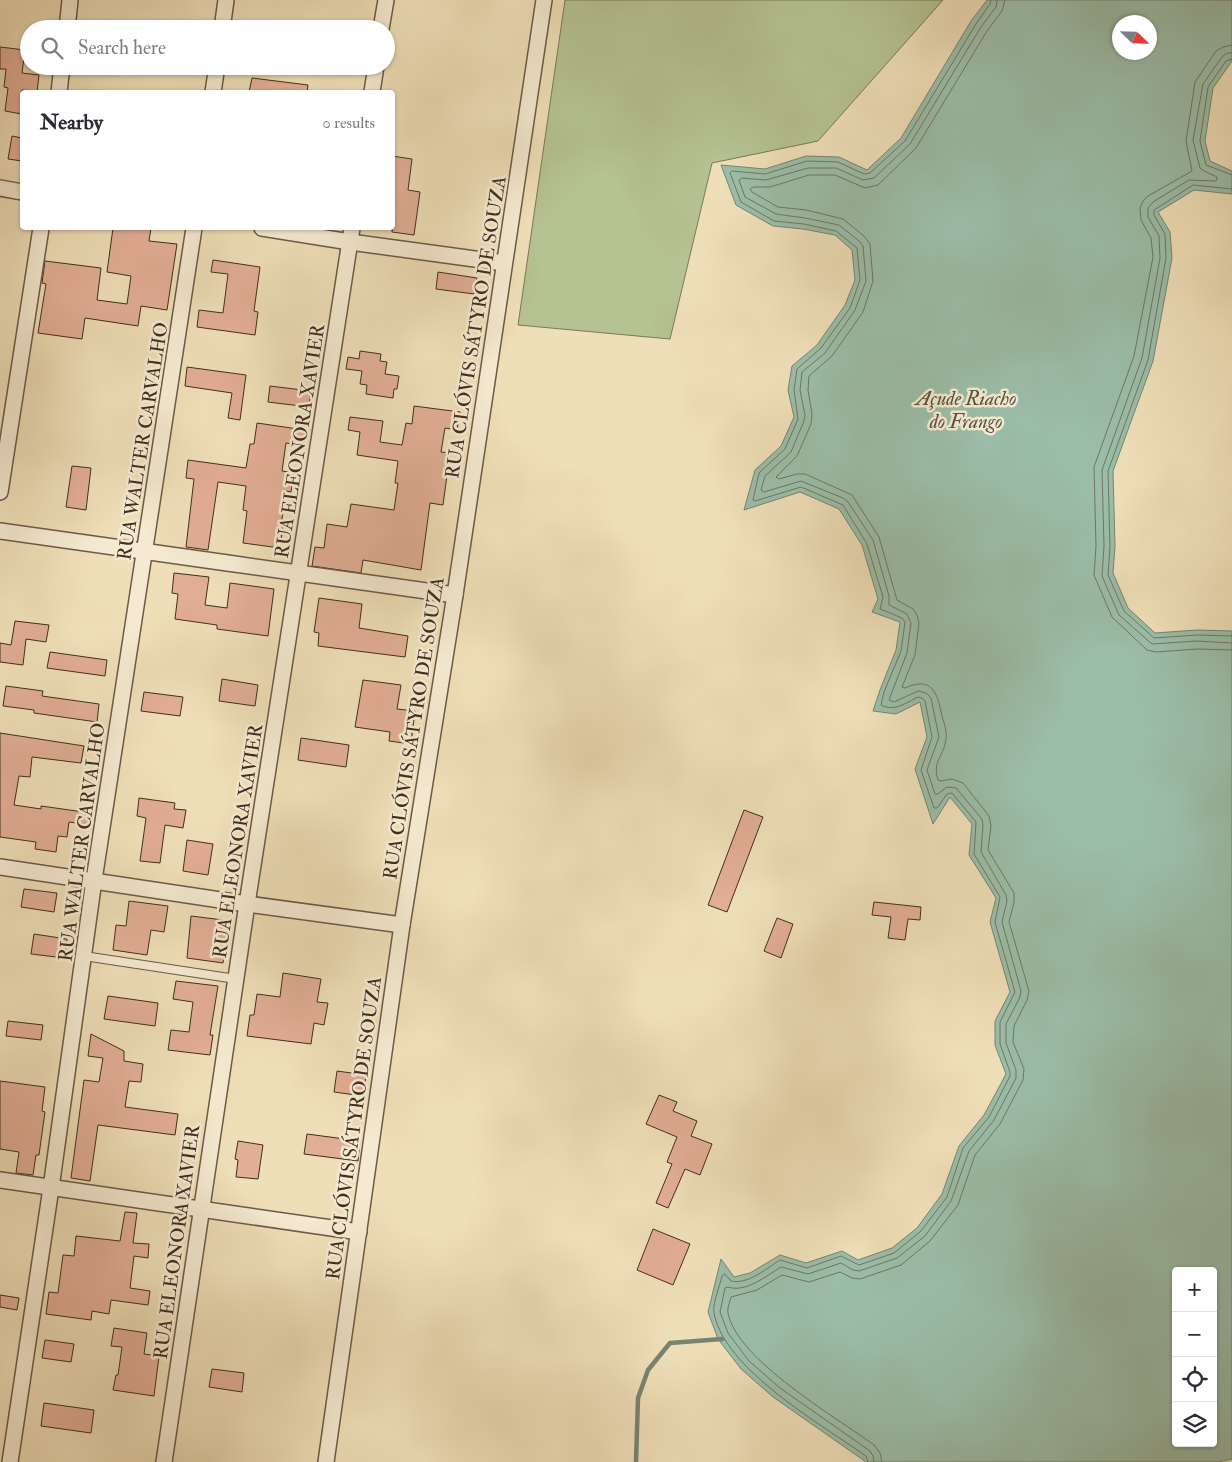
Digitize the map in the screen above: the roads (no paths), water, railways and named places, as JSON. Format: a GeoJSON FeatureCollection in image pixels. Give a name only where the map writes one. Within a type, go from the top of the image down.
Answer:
{"type":"FeatureCollection","features":[{"type":"Feature","properties":{"kind":"street"},"geometry":{"type":"LineString","coordinates":[[68,20],[70,0]]}},
{"type":"Feature","properties":{"kind":"street"},"geometry":{"type":"LineString","coordinates":[[223,20],[226,0]]}},
{"type":"Feature","properties":{"kind":"street"},"geometry":{"type":"LineString","coordinates":[[383,20],[386,0]]}},
{"type":"Feature","properties":{"kind":"street","name":"RUA CLÓVIS SÁTYRO DE SOUZA"},"geometry":{"type":"LineString","coordinates":[[326,1462],[402,925],[455,595],[544,0]]}},
{"type":"Feature","properties":{"kind":"street"},"geometry":{"type":"LineString","coordinates":[[59,90],[61,75]]}},
{"type":"Feature","properties":{"kind":"street"},"geometry":{"type":"LineString","coordinates":[[213,90],[215,75]]}},
{"type":"Feature","properties":{"kind":"street"},"geometry":{"type":"LineString","coordinates":[[372,90],[375,75]]}},
{"type":"Feature","properties":{"kind":"street"},"geometry":{"type":"LineString","coordinates":[[0,188],[20,192]]}},
{"type":"Feature","properties":{"kind":"street"},"geometry":{"type":"LineString","coordinates":[[0,492],[41,230]]}},
{"type":"Feature","properties":{"kind":"street","name":"RUA WALTER CARVALHO"},"geometry":{"type":"LineString","coordinates":[[10,1462],[94,880],[194,230]]}},
{"type":"Feature","properties":{"kind":"street"},"geometry":{"type":"LineString","coordinates":[[287,230],[351,235],[504,263]]}},
{"type":"Feature","properties":{"kind":"street","name":"RUA ELEONORA XAVIER"},"geometry":{"type":"LineString","coordinates":[[164,1462],[247,904],[351,235]]}},
{"type":"Feature","properties":{"kind":"street"},"geometry":{"type":"LineString","coordinates":[[0,531],[455,595]]}},
{"type":"Feature","properties":{"kind":"street"},"geometry":{"type":"LineString","coordinates":[[0,866],[247,904],[402,925]]}},
{"type":"Feature","properties":{"kind":"street"},"geometry":{"type":"LineString","coordinates":[[0,1180],[359,1232]]}},
{"type":"Feature","properties":{"kind":"lane"},"geometry":{"type":"LineString","coordinates":[[84,956],[236,979]]}},
{"type":"Feature","properties":{"kind":"water","name":"Açude Riacho do Frango"},"geometry":{"type":"Polygon","coordinates":[[[987,0],[1232,0],[1232,61],[1213,88],[1205,141],[1210,161],[1232,171],[1232,194],[1194,190],[1158,212],[1170,232],[1172,258],[1153,361],[1113,471],[1115,546],[1113,573],[1128,608],[1155,633],[1197,630],[1232,631],[1232,1459],[1218,1462],[866,1462],[773,1397],[741,1369],[718,1339],[708,1312],[721,1259],[734,1277],[750,1273],[780,1255],[806,1263],[842,1251],[858,1260],[892,1248],[917,1228],[942,1194],[959,1146],[984,1115],[1006,1074],[995,1045],[995,1021],[1010,992],[990,922],[996,898],[969,855],[972,824],[950,797],[933,824],[915,769],[927,737],[920,702],[896,714],[873,711],[896,650],[900,622],[872,612],[878,599],[862,545],[839,509],[800,492],[744,510],[755,470],[781,446],[794,417],[788,390],[792,366],[817,345],[845,305],[855,280],[852,250],[835,235],[773,226],[736,205],[721,165],[765,169],[806,156],[839,157],[867,170],[901,138],[971,21],[987,0]]]}},
{"type":"Feature","properties":{"kind":"waterway"},"geometry":{"type":"LineString","coordinates":[[636,1462],[638,1398],[648,1370],[670,1343],[722,1339]]}}]}
